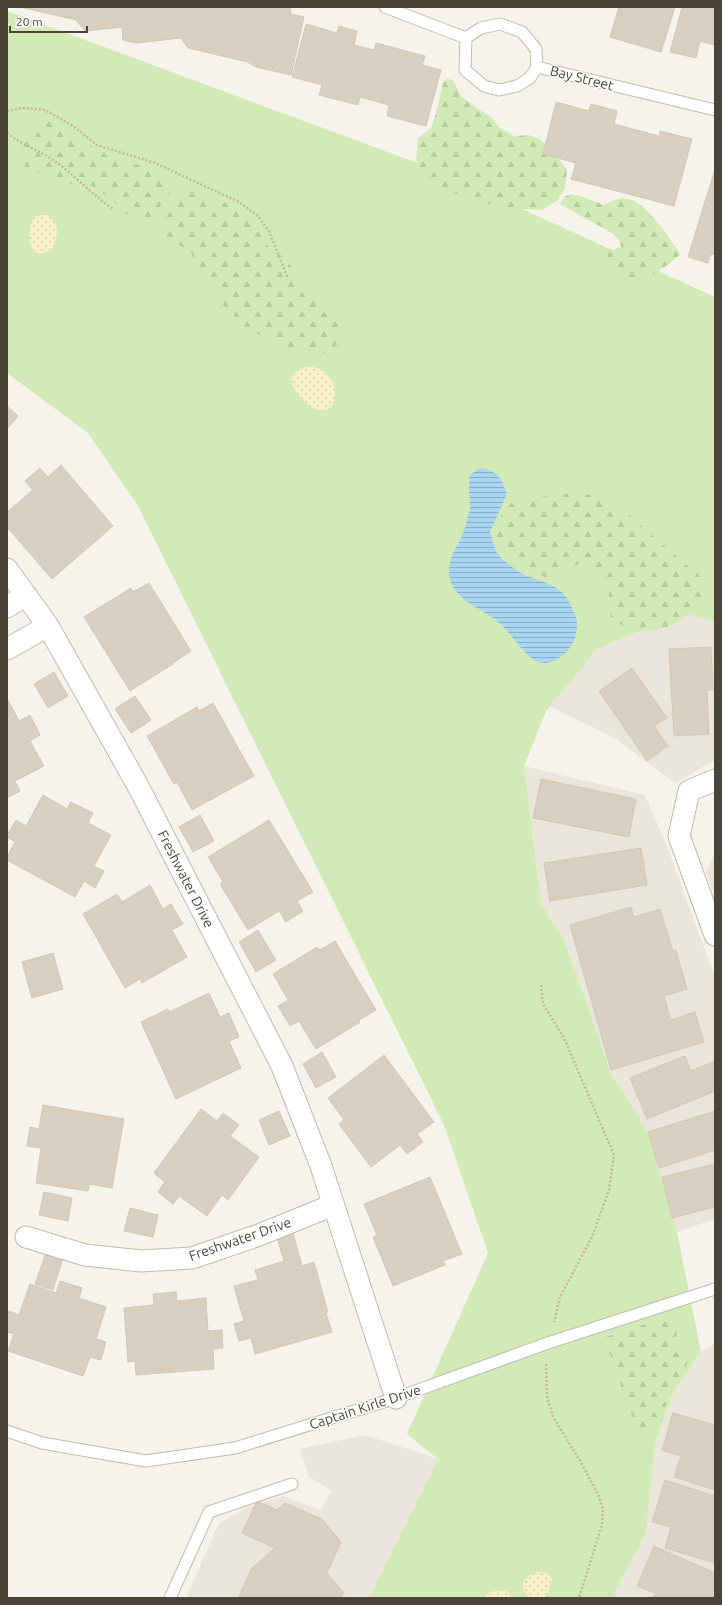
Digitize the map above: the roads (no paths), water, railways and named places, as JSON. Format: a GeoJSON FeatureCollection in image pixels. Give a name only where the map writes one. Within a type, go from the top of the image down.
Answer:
{"type":"FeatureCollection","features":[{"type":"Feature","properties":{"kind":"street","name":"Freshwater Drive"},"geometry":{"type":"LineString","coordinates":[[7,569],[48,626],[138,786],[282,1066],[321,1166],[396,1398]]}},
{"type":"Feature","properties":{"kind":"street"},"geometry":{"type":"LineString","coordinates":[[7,607],[26,595]]}},
{"type":"Feature","properties":{"kind":"street"},"geometry":{"type":"LineString","coordinates":[[7,649],[48,626]]}},
{"type":"Feature","properties":{"kind":"street"},"geometry":{"type":"LineString","coordinates":[[715,780],[689,791],[679,836],[715,935]]}},
{"type":"Feature","properties":{"kind":"street","name":"Freshwater Drive"},"geometry":{"type":"LineString","coordinates":[[26,1237],[85,1255],[141,1261],[192,1258],[259,1235],[333,1205]]}},
{"type":"Feature","properties":{"kind":"lane"},"geometry":{"type":"LineString","coordinates":[[385,7],[466,38],[465,70],[484,86],[499,90],[517,86],[530,78],[537,67]]}},
{"type":"Feature","properties":{"kind":"lane","name":"Bay Street"},"geometry":{"type":"LineString","coordinates":[[466,38],[480,28],[500,24],[522,32],[536,48],[537,67],[715,110]]}},
{"type":"Feature","properties":{"kind":"lane","name":"Captain Kirle Drive"},"geometry":{"type":"LineString","coordinates":[[7,1431],[42,1443],[146,1461],[235,1448],[396,1398],[548,1344],[715,1289]]}},
{"type":"Feature","properties":{"kind":"lane"},"geometry":{"type":"LineString","coordinates":[[170,1598],[209,1512],[292,1484]]}},
{"type":"Feature","properties":{"kind":"water"},"geometry":{"type":"Polygon","coordinates":[[[480,468],[495,473],[501,480],[507,494],[490,532],[494,547],[502,559],[519,572],[551,585],[561,592],[570,603],[576,617],[577,627],[572,645],[563,655],[552,661],[543,663],[535,660],[527,654],[506,629],[498,622],[464,599],[453,587],[450,579],[449,565],[465,528],[470,508],[470,475],[480,468]]]}}]}
